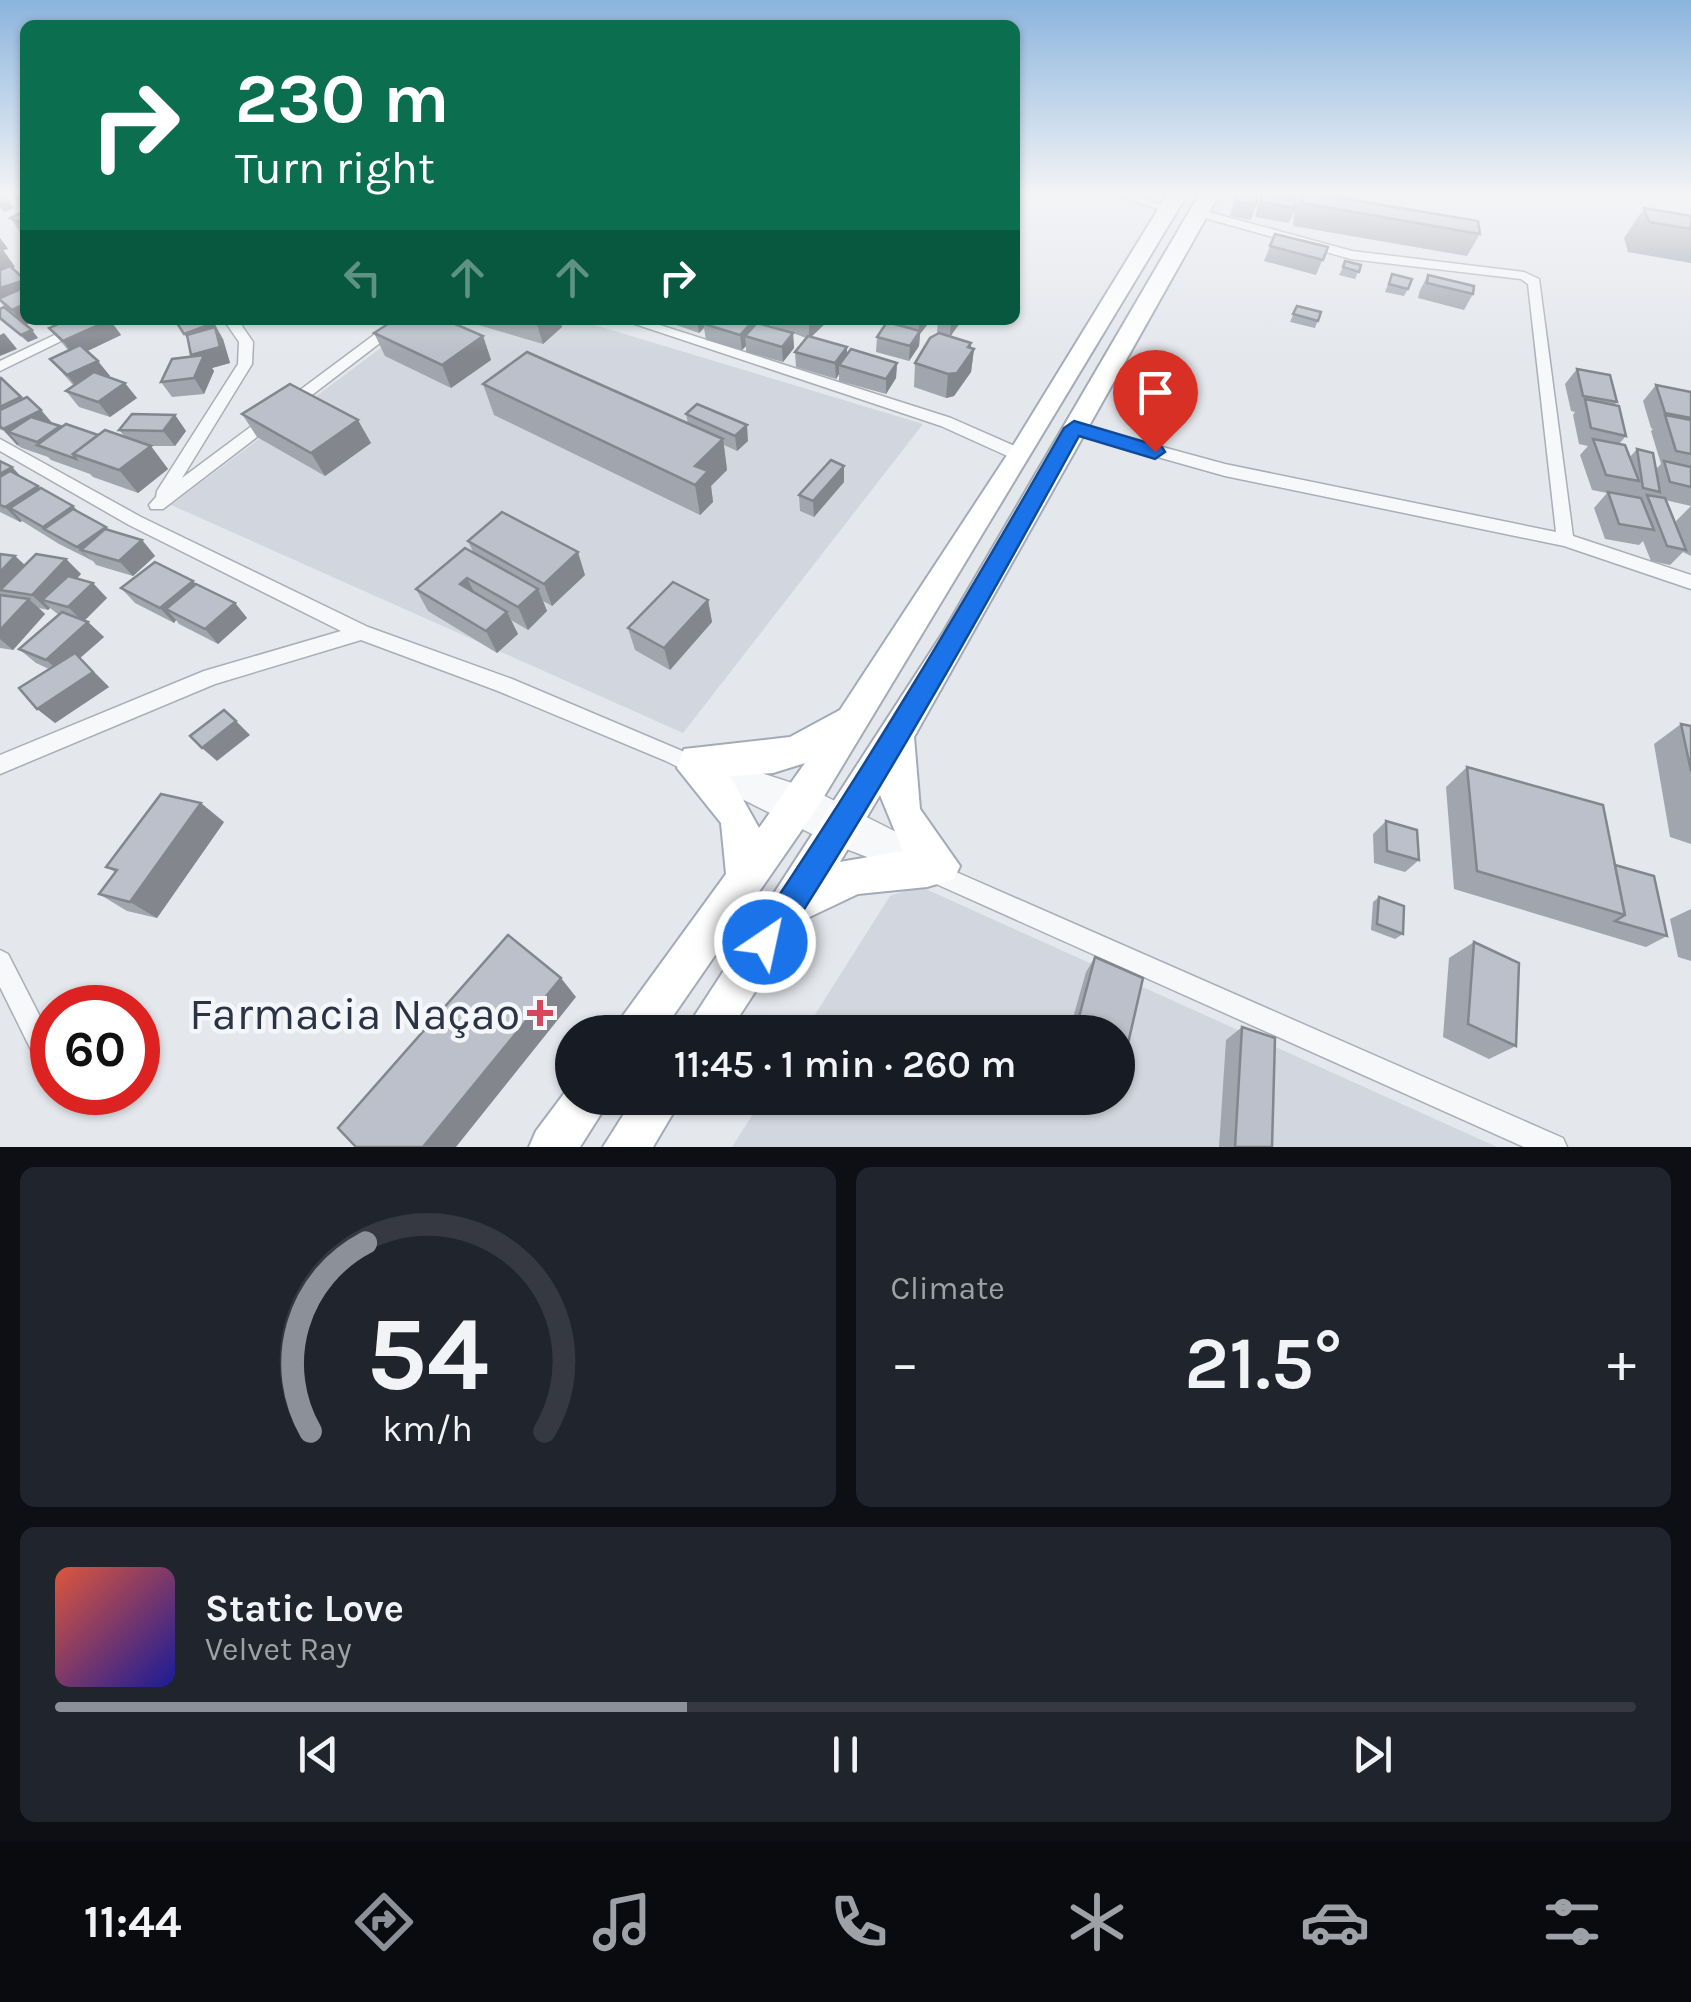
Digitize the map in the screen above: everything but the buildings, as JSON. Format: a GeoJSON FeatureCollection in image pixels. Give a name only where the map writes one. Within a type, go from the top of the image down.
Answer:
{"type":"FeatureCollection","features":[{"type":"Feature","properties":{"kind":"main road"},"geometry":{"type":"LineString","coordinates":[[649,1015],[798,805],[1159,247]]}},
{"type":"Feature","properties":{"kind":"main road"},"geometry":{"type":"LineString","coordinates":[[716,1015],[842,826],[900,729],[1074,428],[1166,247]]}},
{"type":"Feature","properties":{"kind":"main road"},"geometry":{"type":"LineString","coordinates":[[688,761],[750,762],[793,754],[829,735],[859,709]]}},
{"type":"Feature","properties":{"kind":"main road"},"geometry":{"type":"LineString","coordinates":[[900,729],[894,772],[898,804],[912,834],[944,872]]}},
{"type":"Feature","properties":{"kind":"main road"},"geometry":{"type":"LineString","coordinates":[[688,761],[716,784],[740,818],[748,854],[744,883]]}},
{"type":"Feature","properties":{"kind":"main road"},"geometry":{"type":"LineString","coordinates":[[786,912],[812,893],[849,876],[891,868],[944,872]]}},
{"type":"Feature","properties":{"kind":"main road"},"geometry":{"type":"LineString","coordinates":[[552,1147],[576,1115]]}},
{"type":"Feature","properties":{"kind":"main road"},"geometry":{"type":"LineString","coordinates":[[626,1147],[648,1115]]}},
{"type":"Feature","properties":{"kind":"street"},"geometry":{"type":"LineString","coordinates":[[1325,247],[1351,255],[1524,276],[1534,282],[1565,540]]}},
{"type":"Feature","properties":{"kind":"street"},"geometry":{"type":"LineString","coordinates":[[0,366],[86,325]]}},
{"type":"Feature","properties":{"kind":"street"},"geometry":{"type":"LineString","coordinates":[[157,505],[245,364],[246,342],[234,325]]}},
{"type":"Feature","properties":{"kind":"street"},"geometry":{"type":"LineString","coordinates":[[136,522],[396,325]]}},
{"type":"Feature","properties":{"kind":"street"},"geometry":{"type":"LineString","coordinates":[[645,325],[946,422],[1020,456]]}},
{"type":"Feature","properties":{"kind":"street"},"geometry":{"type":"LineString","coordinates":[[1074,428],[1226,470],[1565,540],[1691,582]]}},
{"type":"Feature","properties":{"kind":"street"},"geometry":{"type":"LineString","coordinates":[[0,444],[136,522],[360,632],[506,685],[798,805],[1554,1147]]}},
{"type":"Feature","properties":{"kind":"street"},"geometry":{"type":"LineString","coordinates":[[0,765],[211,677],[360,632]]}},
{"type":"Feature","properties":{"kind":"street"},"geometry":{"type":"LineString","coordinates":[[0,962],[30,1021]]}},
{"type":"Feature","properties":{"kind":"shaded area"},"geometry":{"type":"Polygon","coordinates":[[[411,325],[595,325],[923,424],[683,733],[171,505],[411,325]]]}},
{"type":"Feature","properties":{"kind":"shaded area"},"geometry":{"type":"Polygon","coordinates":[[[919,886],[1497,1147],[732,1147],[752,1115],[1135,1115],[1135,1015],[815,1015],[890,896],[919,886]]]}},
{"type":"Feature","properties":{"kind":"place","name":"Farmacia Naçao"},"geometry":{"type":"Point","coordinates":[540,1013]}},
{"type":"Feature","properties":{"kind":"route"},"geometry":{"type":"LineString","coordinates":[[765,942],[836,835],[955,640],[1074,428],[1155,452]]}}]}
